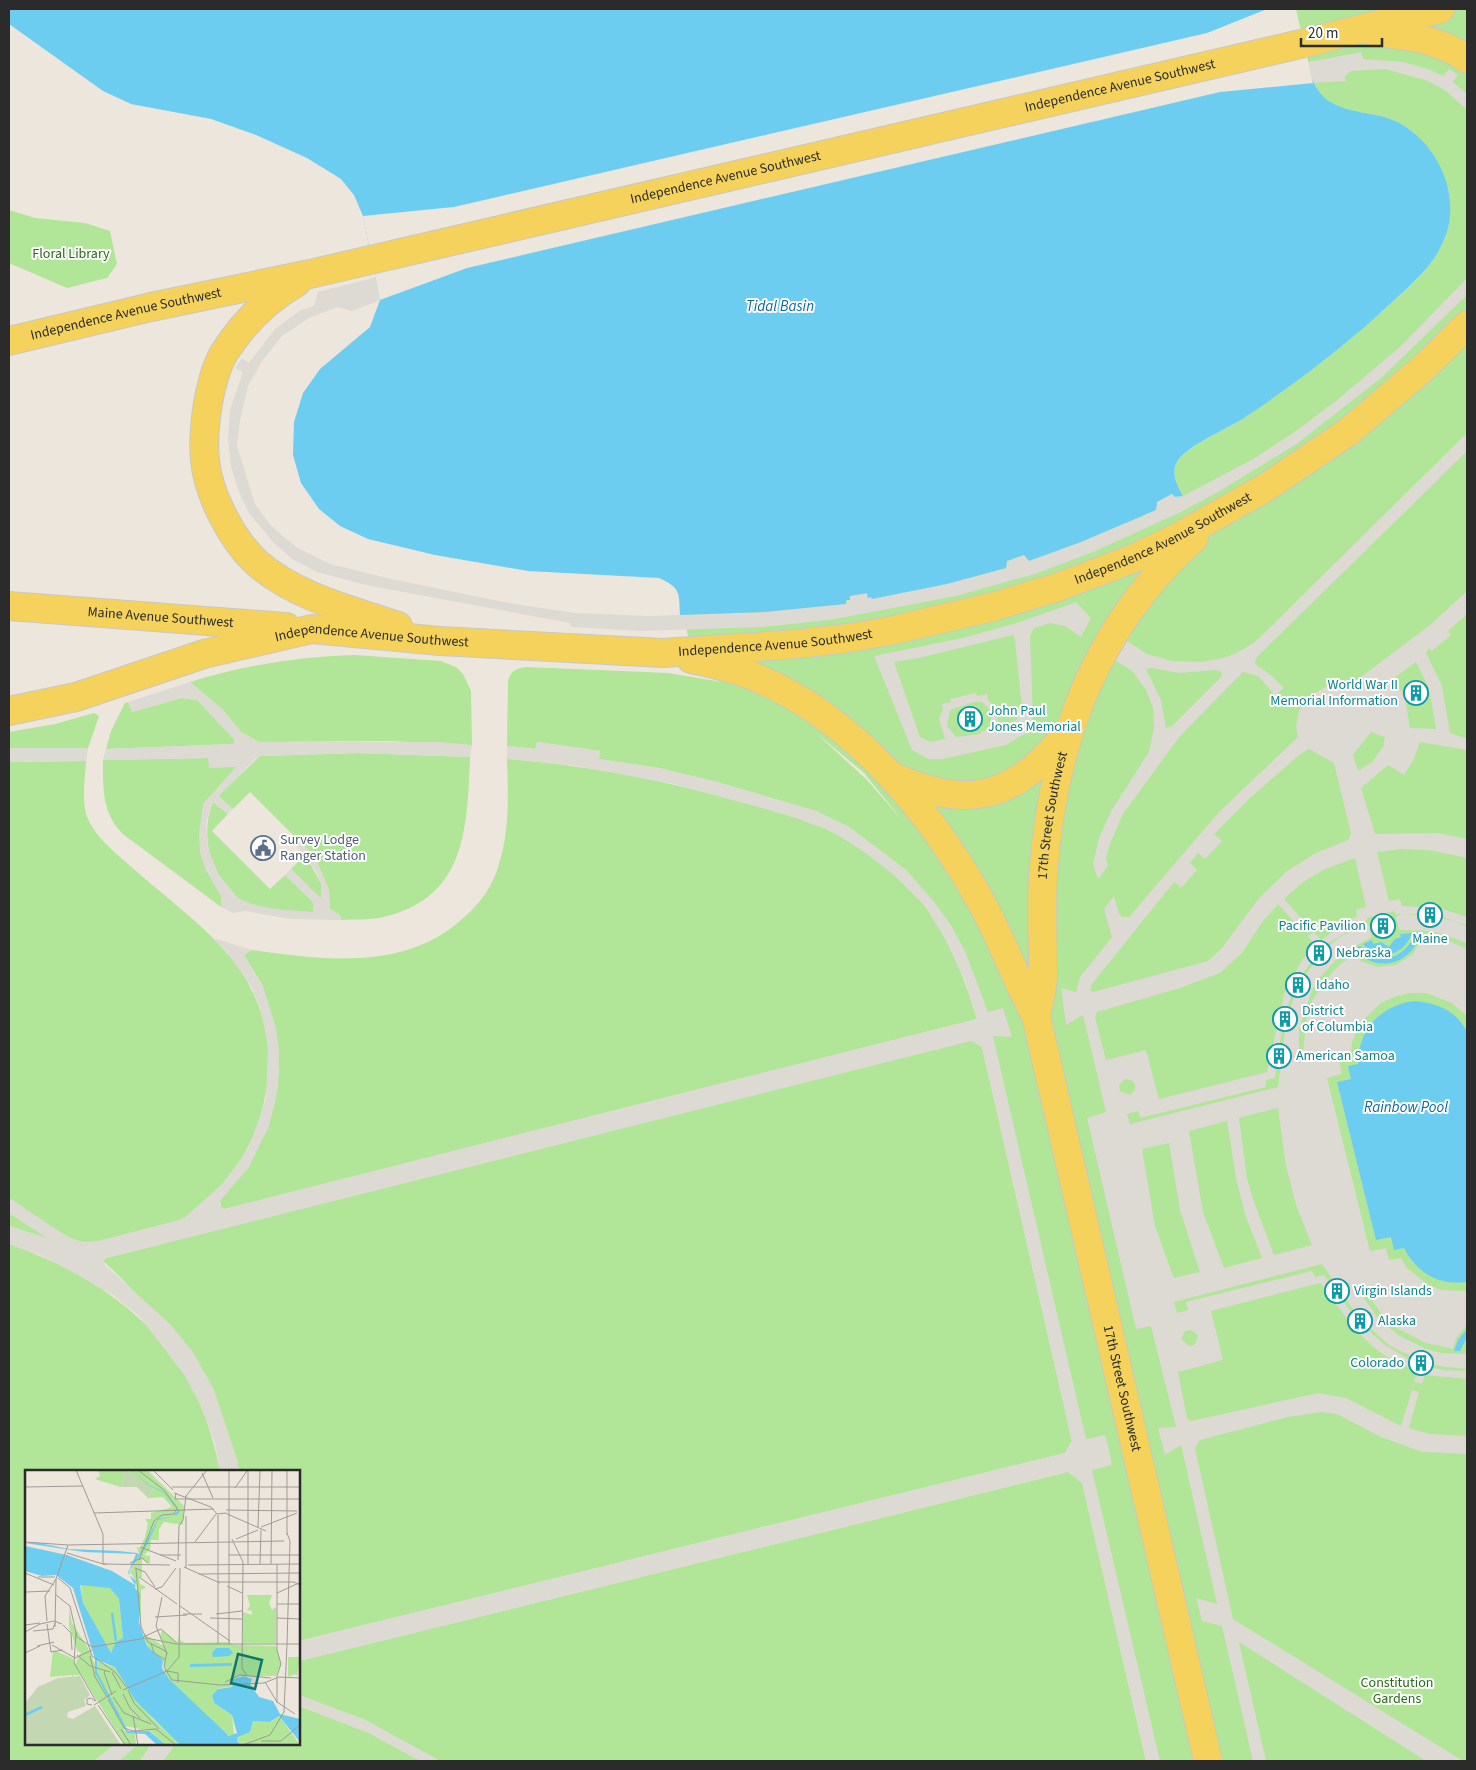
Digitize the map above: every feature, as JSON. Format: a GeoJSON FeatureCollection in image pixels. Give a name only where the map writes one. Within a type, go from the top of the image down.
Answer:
{"type":"FeatureCollection","features":[{"type":"Feature","properties":{"kind":"main road","name":"Independence Avenue Southwest"},"geometry":{"type":"LineString","coordinates":[[9,341],[151,307],[368,261],[1356,31],[1440,9]]}},
{"type":"Feature","properties":{"kind":"main road"},"geometry":{"type":"LineString","coordinates":[[1356,31],[1394,34],[1420,39],[1445,47],[1467,59]]}},
{"type":"Feature","properties":{"kind":"main road"},"geometry":{"type":"LineString","coordinates":[[310,274],[264,304],[249,319],[223,354],[210,395],[205,433],[205,462],[211,484],[219,506],[242,547],[258,564],[282,580],[322,600],[440,641]]}},
{"type":"Feature","properties":{"kind":"main road","name":"Independence Avenue Southwest"},"geometry":{"type":"LineString","coordinates":[[9,712],[84,694],[204,654],[312,629],[440,641],[663,653],[806,643],[894,630],[951,618],[1037,594],[1089,576],[1132,559],[1219,516],[1274,483],[1348,432],[1422,370],[1467,325]]}},
{"type":"Feature","properties":{"kind":"main road","name":"17th Street Southwest"},"geometry":{"type":"LineString","coordinates":[[1036,1016],[1043,976],[1042,912],[1046,832],[1053,790],[1070,728],[1090,675],[1123,618],[1163,568],[1219,516]]}},
{"type":"Feature","properties":{"kind":"main road","name":"Maine Avenue Southwest"},"geometry":{"type":"LineString","coordinates":[[9,606],[312,629]]}},
{"type":"Feature","properties":{"kind":"main road","name":"17th Street Southwest"},"geometry":{"type":"LineString","coordinates":[[663,653],[749,675],[782,690],[836,725],[890,775],[936,831],[980,900],[1036,1016],[1208,1761]]}},
{"type":"Feature","properties":{"kind":"main road"},"geometry":{"type":"LineString","coordinates":[[890,775],[916,787],[936,792],[976,795],[990,792],[1015,782],[1032,772],[1047,759],[1070,728]]}},
{"type":"Feature","properties":{"kind":"green space","name":"Constitution Gardens"},"geometry":{"type":"Polygon","coordinates":[[[1295,9],[1467,9],[1467,1761],[1152,1761],[971,978],[952,927],[934,902],[906,870],[849,827],[816,811],[717,782],[659,768],[599,759],[600,751],[537,742],[536,749],[507,746],[508,681],[511,674],[517,669],[527,667],[668,673],[722,682],[697,674],[683,615],[1183,496],[1174,472],[1180,458],[1195,446],[1241,420],[1327,358],[1414,282],[1438,252],[1449,223],[1450,200],[1441,170],[1434,155],[1412,131],[1384,117],[1336,105],[1324,97],[1308,68],[1295,9]],[[815,732],[867,780],[903,821],[864,773],[815,732]]]}},
{"type":"Feature","properties":{"kind":"green space","name":"Floral Library"},"geometry":{"type":"Polygon","coordinates":[[[9,210],[35,218],[85,223],[110,231],[117,264],[107,278],[67,288],[9,263],[9,210]]]}},
{"type":"Feature","properties":{"kind":"green space"},"geometry":{"type":"Polygon","coordinates":[[[354,655],[441,661],[456,667],[463,674],[471,691],[472,745],[388,741],[259,742],[241,732],[223,710],[190,682],[271,663],[354,655]]]}},
{"type":"Feature","properties":{"kind":"green space"},"geometry":{"type":"Polygon","coordinates":[[[181,698],[197,700],[234,739],[234,744],[106,749],[111,731],[125,703],[128,702],[132,712],[181,698]]]}},
{"type":"Feature","properties":{"kind":"green space"},"geometry":{"type":"Polygon","coordinates":[[[94,713],[99,716],[88,748],[9,748],[9,732],[55,724],[94,713]]]}},
{"type":"Feature","properties":{"kind":"green space"},"geometry":{"type":"Polygon","coordinates":[[[358,753],[470,757],[467,811],[463,836],[456,858],[445,879],[430,896],[408,909],[379,918],[341,920],[341,916],[330,909],[329,890],[315,857],[250,792],[233,809],[218,796],[260,756],[358,753]]]}},
{"type":"Feature","properties":{"kind":"green space"},"geometry":{"type":"Polygon","coordinates":[[[209,758],[237,767],[203,804],[206,870],[221,896],[221,907],[124,835],[111,819],[105,801],[103,781],[103,760],[209,758]]]}},
{"type":"Feature","properties":{"kind":"green space"},"geometry":{"type":"Polygon","coordinates":[[[507,759],[595,769],[683,787],[786,815],[819,826],[843,838],[882,864],[905,884],[925,906],[942,932],[956,960],[977,1019],[224,1209],[221,1208],[220,1201],[274,1107],[279,1070],[263,986],[244,955],[252,950],[306,957],[361,958],[388,955],[414,948],[439,936],[461,920],[484,895],[493,880],[503,851],[507,825],[507,759]]]}},
{"type":"Feature","properties":{"kind":"green space"},"geometry":{"type":"Polygon","coordinates":[[[86,761],[84,801],[89,822],[100,838],[114,852],[215,940],[241,972],[254,994],[262,1018],[267,1042],[268,1067],[266,1091],[251,1141],[231,1173],[201,1206],[191,1214],[169,1224],[115,1238],[90,1242],[75,1240],[66,1236],[9,1198],[9,762],[86,761]]]}},
{"type":"Feature","properties":{"kind":"green space"},"geometry":{"type":"Polygon","coordinates":[[[213,802],[228,814],[212,831],[270,889],[285,875],[311,900],[314,904],[313,912],[264,908],[238,899],[228,891],[214,868],[210,854],[207,827],[213,802]]]}},
{"type":"Feature","properties":{"kind":"green space"},"geometry":{"type":"Polygon","coordinates":[[[305,855],[321,883],[321,899],[291,869],[305,855]]]}},
{"type":"Feature","properties":{"kind":"green space"},"geometry":{"type":"Polygon","coordinates":[[[971,1040],[982,1047],[1072,1441],[1065,1453],[300,1641],[300,1470],[239,1470],[213,1388],[192,1351],[103,1261],[106,1258],[971,1040]]]}},
{"type":"Feature","properties":{"kind":"green space"},"geometry":{"type":"Polygon","coordinates":[[[9,1213],[49,1239],[9,1226],[9,1213]]]}},
{"type":"Feature","properties":{"kind":"green space"},"geometry":{"type":"Polygon","coordinates":[[[9,1244],[49,1260],[86,1279],[119,1301],[148,1327],[173,1357],[194,1390],[209,1428],[220,1470],[25,1470],[25,1745],[114,1745],[94,1761],[9,1761],[9,1244]]]}},
{"type":"Feature","properties":{"kind":"green space"},"geometry":{"type":"Polygon","coordinates":[[[1068,1472],[1082,1482],[1146,1761],[440,1761],[365,1720],[300,1695],[300,1661],[1068,1472]]]}},
{"type":"Feature","properties":{"kind":"green space"},"geometry":{"type":"Polygon","coordinates":[[[300,1706],[369,1733],[420,1761],[163,1761],[174,1745],[300,1745],[300,1706]]]}},
{"type":"Feature","properties":{"kind":"green space"},"geometry":{"type":"Polygon","coordinates":[[[137,1745],[150,1745],[140,1761],[119,1761],[137,1745]]]}},
{"type":"Feature","properties":{"kind":"shaded area"},"geometry":{"type":"Polygon","coordinates":[[[1362,52],[1363,59],[1403,62],[1431,70],[1443,76],[1449,69],[1458,75],[1453,82],[1467,94],[1467,110],[1446,91],[1428,81],[1385,69],[1351,71],[1345,76],[1346,81],[1313,83],[1308,62],[1362,52]]]}},
{"type":"Feature","properties":{"kind":"shaded area"},"geometry":{"type":"Polygon","coordinates":[[[377,277],[380,300],[352,311],[337,307],[309,318],[282,336],[262,361],[248,386],[240,420],[237,446],[255,504],[271,526],[296,547],[330,564],[391,579],[514,604],[575,613],[649,616],[764,612],[846,603],[850,596],[867,593],[868,598],[1006,568],[1007,561],[1024,555],[1029,560],[1138,518],[1155,510],[1157,502],[1173,494],[1179,498],[1183,496],[1253,459],[1296,431],[1337,400],[1401,346],[1467,278],[1467,295],[1381,378],[1298,443],[1218,492],[1179,513],[1093,552],[1038,573],[956,596],[830,620],[762,627],[640,631],[571,627],[570,623],[366,585],[317,572],[292,559],[273,542],[249,513],[239,492],[231,466],[228,439],[230,410],[243,372],[235,368],[242,358],[249,363],[275,329],[299,311],[314,306],[318,292],[377,277]]]}},
{"type":"Feature","properties":{"kind":"shaded area"},"geometry":{"type":"Polygon","coordinates":[[[1467,433],[1467,451],[1256,658],[1255,664],[1271,675],[1284,688],[1275,695],[1258,676],[1243,672],[1180,736],[1123,814],[1110,844],[1106,858],[1108,866],[1098,879],[1093,864],[1099,838],[1111,811],[1149,752],[1154,728],[1153,708],[1146,690],[1132,671],[1115,660],[1127,641],[1147,654],[1172,661],[1202,662],[1227,657],[1255,642],[1467,433]],[[1152,668],[1146,669],[1161,700],[1166,728],[1172,726],[1222,676],[1221,672],[1216,670],[1179,673],[1152,668]]]}},
{"type":"Feature","properties":{"kind":"shaded area"},"geometry":{"type":"Polygon","coordinates":[[[1467,591],[1467,614],[1448,631],[1451,635],[1432,651],[1429,648],[1426,653],[1442,686],[1450,733],[1467,739],[1467,750],[1420,742],[1413,761],[1404,775],[1388,765],[1361,788],[1375,834],[1438,833],[1467,839],[1467,858],[1429,850],[1401,849],[1377,852],[1389,901],[1400,899],[1402,906],[1439,908],[1467,917],[1467,925],[1432,914],[1395,914],[1394,911],[1367,918],[1367,920],[1330,942],[1316,955],[1302,975],[1291,997],[1283,1022],[1275,1078],[1266,1080],[1266,1087],[1140,1118],[1138,1111],[1127,1114],[1130,1124],[1278,1087],[1286,1022],[1297,987],[1322,952],[1337,939],[1363,924],[1368,923],[1372,937],[1342,954],[1320,977],[1312,990],[1299,1030],[1299,1052],[1303,1051],[1307,1016],[1313,999],[1333,971],[1353,953],[1361,961],[1377,967],[1396,965],[1413,954],[1423,935],[1449,941],[1467,949],[1467,1016],[1452,1003],[1426,993],[1410,993],[1394,997],[1381,1003],[1362,1021],[1352,1042],[1351,1058],[1339,1061],[1342,1074],[1327,1078],[1370,1251],[1386,1248],[1389,1260],[1401,1258],[1407,1268],[1427,1284],[1441,1290],[1467,1291],[1467,1325],[1456,1338],[1453,1349],[1426,1343],[1395,1327],[1382,1315],[1362,1285],[1358,1286],[1358,1289],[1377,1317],[1398,1335],[1426,1349],[1442,1353],[1467,1354],[1467,1369],[1430,1365],[1390,1346],[1359,1318],[1322,1264],[1174,1302],[1177,1313],[1188,1310],[1186,1302],[1312,1271],[1315,1277],[1324,1275],[1357,1320],[1385,1345],[1417,1364],[1443,1370],[1467,1371],[1467,1379],[1425,1375],[1422,1384],[1414,1382],[1417,1372],[1391,1360],[1372,1346],[1354,1328],[1320,1283],[1211,1311],[1223,1360],[1178,1372],[1187,1418],[1191,1421],[1318,1393],[1346,1398],[1401,1426],[1412,1390],[1419,1392],[1409,1428],[1430,1434],[1467,1436],[1467,1454],[1422,1452],[1381,1437],[1337,1414],[1321,1412],[1288,1417],[1200,1440],[1195,1448],[1233,1619],[1463,1761],[1426,1761],[1239,1642],[1266,1761],[1253,1761],[1222,1626],[1202,1621],[1196,1598],[1217,1604],[1181,1445],[1165,1455],[1158,1428],[1176,1427],[1151,1326],[1136,1329],[1087,1118],[1106,1112],[1083,1015],[1066,1025],[1061,988],[1076,992],[1080,977],[1112,937],[1104,909],[1114,896],[1119,914],[1122,917],[1129,917],[1219,812],[1298,737],[1296,727],[1298,714],[1303,702],[1309,696],[1326,687],[1349,686],[1430,625],[1467,591]],[[1416,662],[1394,678],[1405,698],[1410,728],[1436,729],[1429,688],[1416,662]],[[1371,732],[1353,755],[1358,771],[1372,762],[1383,747],[1385,737],[1371,732]],[[1309,749],[1299,755],[1250,798],[1214,834],[1222,841],[1205,859],[1198,853],[1190,863],[1197,870],[1181,888],[1174,882],[1092,984],[1090,990],[1093,992],[1208,961],[1222,948],[1259,898],[1287,871],[1316,853],[1348,840],[1351,834],[1334,763],[1309,749]],[[1355,858],[1323,870],[1303,882],[1284,899],[1308,926],[1302,931],[1278,904],[1263,921],[1242,953],[1220,973],[1180,988],[1097,1012],[1095,1017],[1106,1060],[1146,1050],[1159,1099],[1267,1072],[1284,994],[1302,960],[1315,945],[1308,936],[1314,932],[1321,940],[1357,916],[1356,910],[1366,907],[1355,858]],[[1125,1079],[1119,1085],[1120,1091],[1130,1095],[1135,1090],[1133,1081],[1125,1079]],[[1278,1108],[1239,1118],[1247,1178],[1274,1255],[1312,1245],[1296,1205],[1286,1166],[1278,1108]],[[1227,1121],[1189,1131],[1203,1212],[1224,1268],[1262,1258],[1246,1217],[1236,1178],[1227,1121]],[[1169,1143],[1142,1149],[1155,1226],[1174,1278],[1200,1272],[1180,1210],[1169,1143]],[[1190,1330],[1185,1331],[1181,1339],[1189,1346],[1194,1345],[1198,1338],[1197,1334],[1190,1330]]]}},
{"type":"Feature","properties":{"kind":"shaded area"},"geometry":{"type":"Polygon","coordinates":[[[1076,602],[1091,618],[1081,637],[1065,626],[1050,623],[1034,628],[1030,636],[1033,717],[1026,733],[1006,745],[943,759],[928,759],[912,750],[874,656],[962,638],[1017,623],[1076,602]],[[1013,635],[919,658],[894,662],[920,737],[931,742],[945,739],[939,718],[943,710],[942,704],[951,702],[950,699],[976,693],[977,696],[987,694],[988,700],[995,707],[999,727],[1017,720],[1022,708],[1013,635]],[[974,702],[950,710],[947,726],[956,737],[981,734],[980,732],[988,730],[991,722],[991,711],[982,702],[974,702]]]}},
{"type":"Feature","properties":{"kind":"shaded area"},"geometry":{"type":"Polygon","coordinates":[[[190,682],[223,710],[241,732],[259,742],[441,742],[472,745],[470,757],[358,753],[260,756],[255,759],[219,796],[233,809],[228,814],[213,802],[210,809],[206,824],[208,849],[219,875],[238,898],[252,904],[275,909],[313,912],[314,904],[311,900],[285,875],[291,869],[321,898],[321,883],[317,873],[305,855],[291,841],[294,837],[315,857],[329,890],[330,909],[341,916],[341,920],[290,919],[245,911],[233,913],[221,907],[221,896],[206,870],[200,853],[199,834],[203,804],[236,767],[209,768],[208,758],[103,760],[106,749],[234,744],[234,739],[197,700],[181,698],[132,712],[128,702],[190,682]]]}},
{"type":"Feature","properties":{"kind":"shaded area"},"geometry":{"type":"Polygon","coordinates":[[[537,742],[600,751],[599,759],[659,768],[717,782],[816,811],[849,827],[906,870],[934,902],[952,927],[965,951],[988,1012],[1003,1008],[1012,1037],[993,1036],[1086,1439],[1105,1435],[1109,1450],[1112,1465],[1092,1470],[1160,1761],[1146,1761],[1082,1483],[1068,1472],[300,1661],[300,1641],[1065,1453],[1072,1441],[982,1047],[971,1041],[106,1258],[103,1261],[105,1265],[170,1324],[192,1351],[213,1388],[239,1470],[220,1470],[215,1443],[202,1408],[185,1376],[139,1316],[114,1296],[75,1273],[42,1256],[9,1244],[9,1226],[47,1238],[9,1213],[9,1198],[68,1237],[85,1243],[94,1242],[183,1219],[222,1184],[249,1147],[266,1099],[268,1045],[260,1007],[251,986],[226,951],[212,938],[252,950],[244,955],[263,986],[276,1028],[279,1050],[278,1088],[269,1126],[249,1167],[220,1201],[219,1205],[224,1209],[977,1019],[966,983],[945,939],[925,906],[894,875],[860,849],[831,831],[788,815],[674,784],[577,766],[507,759],[507,746],[535,749],[537,742]]]}},
{"type":"Feature","properties":{"kind":"shaded area"},"geometry":{"type":"Polygon","coordinates":[[[9,748],[88,748],[86,761],[9,762],[9,748]]]}},
{"type":"Feature","properties":{"kind":"shaded area"},"geometry":{"type":"Polygon","coordinates":[[[1402,914],[1432,916],[1457,922],[1467,927],[1467,943],[1433,931],[1399,930],[1396,916],[1402,914]]]}},
{"type":"Feature","properties":{"kind":"shaded area"},"geometry":{"type":"Polygon","coordinates":[[[300,1695],[365,1720],[440,1761],[420,1761],[369,1733],[300,1706],[300,1695]]]}},
{"type":"Feature","properties":{"kind":"shaded area"},"geometry":{"type":"Polygon","coordinates":[[[114,1745],[137,1745],[119,1761],[94,1761],[114,1745]]]}},
{"type":"Feature","properties":{"kind":"shaded area"},"geometry":{"type":"Polygon","coordinates":[[[150,1745],[174,1745],[163,1761],[140,1761],[150,1745]]]}},
{"type":"Feature","properties":{"kind":"water","name":"Tidal Basin"},"geometry":{"type":"Polygon","coordinates":[[[9,9],[1295,9],[1308,68],[1318,89],[1330,102],[1399,123],[1424,142],[1434,155],[1447,185],[1450,200],[1449,223],[1442,245],[1429,265],[1360,331],[1276,396],[1241,420],[1186,452],[1176,464],[1174,472],[1183,496],[1175,497],[1172,494],[1157,502],[1156,510],[1081,542],[1029,561],[1024,555],[1007,561],[1006,568],[947,584],[872,599],[871,597],[868,598],[867,593],[850,596],[850,600],[846,600],[846,604],[764,612],[680,615],[679,596],[675,588],[659,578],[528,571],[435,555],[368,539],[340,526],[319,509],[301,483],[293,455],[294,422],[303,393],[320,369],[370,327],[380,300],[363,216],[354,195],[341,179],[307,158],[256,135],[211,119],[131,104],[103,91],[9,24],[9,9]]]}},
{"type":"Feature","properties":{"kind":"water"},"geometry":{"type":"Polygon","coordinates":[[[1416,932],[1421,933],[1410,952],[1402,959],[1393,962],[1383,964],[1373,962],[1363,957],[1354,949],[1360,946],[1368,953],[1376,956],[1392,957],[1406,949],[1416,932]]]}},
{"type":"Feature","properties":{"kind":"water"},"geometry":{"type":"Polygon","coordinates":[[[1412,933],[1404,947],[1391,954],[1376,953],[1369,950],[1363,944],[1372,940],[1373,944],[1381,942],[1389,947],[1395,939],[1401,937],[1400,934],[1412,933]]]}},
{"type":"Feature","properties":{"kind":"water","name":"Rainbow Pool"},"geometry":{"type":"Polygon","coordinates":[[[1415,1001],[1438,1006],[1452,1013],[1467,1032],[1467,1282],[1457,1283],[1438,1280],[1422,1271],[1409,1257],[1404,1248],[1394,1250],[1391,1237],[1376,1240],[1337,1082],[1351,1079],[1348,1066],[1358,1064],[1362,1040],[1374,1021],[1382,1013],[1392,1008],[1403,1003],[1415,1001]]]}},
{"type":"Feature","properties":{"kind":"water"},"geometry":{"type":"Polygon","coordinates":[[[1467,1329],[1467,1337],[1460,1351],[1454,1351],[1458,1340],[1467,1329]]]}},
{"type":"Feature","properties":{"kind":"pier"},"geometry":{"type":"Polygon","coordinates":[[[1267,9],[1296,9],[1313,83],[1220,92],[467,268],[380,300],[363,216],[454,207],[1207,33],[1267,9]]]}},
{"type":"Feature","properties":{"kind":"place","name":"World War II Memorial Information"},"geometry":{"type":"Point","coordinates":[1416,693]}},
{"type":"Feature","properties":{"kind":"place","name":"John Paul Jones Memorial"},"geometry":{"type":"Point","coordinates":[970,719]}},
{"type":"Feature","properties":{"kind":"place","name":"Survey Lodge Ranger Station"},"geometry":{"type":"Point","coordinates":[263,848]}},
{"type":"Feature","properties":{"kind":"place","name":"Maine"},"geometry":{"type":"Point","coordinates":[1430,915]}},
{"type":"Feature","properties":{"kind":"place","name":"Pacific Pavilion"},"geometry":{"type":"Point","coordinates":[1383,926]}},
{"type":"Feature","properties":{"kind":"place","name":"Nebraska"},"geometry":{"type":"Point","coordinates":[1319,953]}},
{"type":"Feature","properties":{"kind":"place","name":"Idaho"},"geometry":{"type":"Point","coordinates":[1298,985]}},
{"type":"Feature","properties":{"kind":"place","name":"District of Columbia"},"geometry":{"type":"Point","coordinates":[1285,1019]}},
{"type":"Feature","properties":{"kind":"place","name":"American Samoa"},"geometry":{"type":"Point","coordinates":[1279,1056]}},
{"type":"Feature","properties":{"kind":"place","name":"Virgin Islands"},"geometry":{"type":"Point","coordinates":[1337,1291]}},
{"type":"Feature","properties":{"kind":"place","name":"Alaska"},"geometry":{"type":"Point","coordinates":[1360,1321]}},
{"type":"Feature","properties":{"kind":"place","name":"Colorado"},"geometry":{"type":"Point","coordinates":[1421,1363]}}]}
